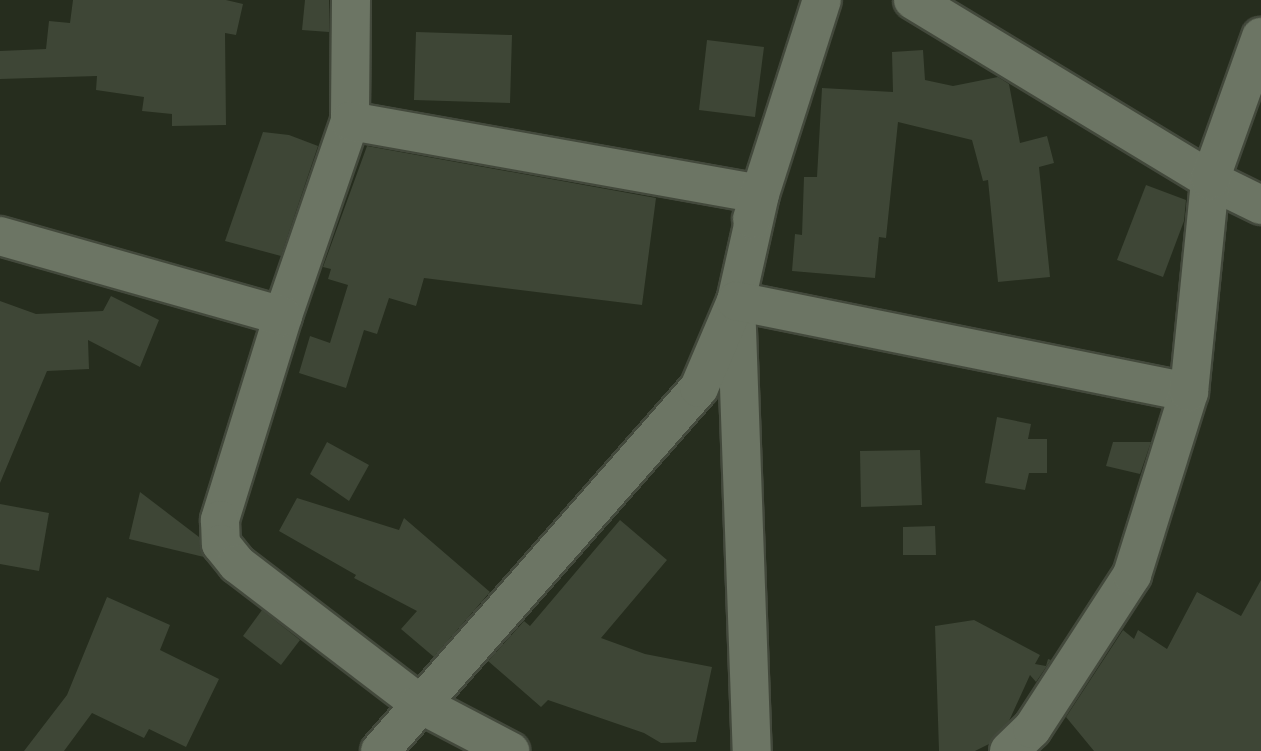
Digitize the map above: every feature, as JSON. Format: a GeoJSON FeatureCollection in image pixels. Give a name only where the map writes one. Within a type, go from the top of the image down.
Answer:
{"type":"FeatureCollection","features":[{"type":"Feature","properties":{"kind":"street"},"geometry":{"type":"LineString","coordinates":[[351,0],[349,121],[283,316],[220,520],[220,544],[237,564],[419,704],[510,751]]}},
{"type":"Feature","properties":{"kind":"street"},"geometry":{"type":"LineString","coordinates":[[699,388],[822,0]]}},
{"type":"Feature","properties":{"kind":"street"},"geometry":{"type":"LineString","coordinates":[[913,0],[1210,180],[1261,205]]}},
{"type":"Feature","properties":{"kind":"street"},"geometry":{"type":"LineString","coordinates":[[1009,751],[1032,729],[1132,575],[1189,392],[1210,180],[1261,37]]}},
{"type":"Feature","properties":{"kind":"street"},"geometry":{"type":"LineString","coordinates":[[349,121],[760,194]]}},
{"type":"Feature","properties":{"kind":"street"},"geometry":{"type":"LineString","coordinates":[[380,751],[699,388],[736,301],[760,194]]}},
{"type":"Feature","properties":{"kind":"street"},"geometry":{"type":"LineString","coordinates":[[0,236],[283,316]]}},
{"type":"Feature","properties":{"kind":"street"},"geometry":{"type":"LineString","coordinates":[[736,301],[1189,392]]}},
{"type":"Feature","properties":{"kind":"street"},"geometry":{"type":"LineString","coordinates":[[736,301],[752,751]]}},
{"type":"Feature","properties":{"kind":"building"},"geometry":{"type":"Polygon","coordinates":[[[73,0],[226,0],[243,4],[236,35],[225,33],[226,125],[172,126],[172,114],[142,111],[144,97],[96,90],[97,76],[0,79],[0,51],[46,49],[49,21],[70,23],[73,0]]]}},
{"type":"Feature","properties":{"kind":"building"},"geometry":{"type":"Polygon","coordinates":[[[305,0],[329,0],[329,32],[302,30],[305,0]]]}},
{"type":"Feature","properties":{"kind":"building"},"geometry":{"type":"Polygon","coordinates":[[[416,32],[512,35],[510,103],[414,100],[416,32]]]}},
{"type":"Feature","properties":{"kind":"building"},"geometry":{"type":"Polygon","coordinates":[[[707,40],[764,47],[755,117],[699,110],[707,40]]]}},
{"type":"Feature","properties":{"kind":"building"},"geometry":{"type":"Polygon","coordinates":[[[923,50],[925,80],[953,86],[998,77],[1009,84],[1020,143],[1047,136],[1054,163],[1039,167],[1050,277],[998,282],[988,180],[983,181],[972,140],[898,122],[886,238],[879,237],[875,278],[792,271],[795,234],[802,235],[804,177],[817,177],[822,88],[893,92],[892,52],[923,50]]]}},
{"type":"Feature","properties":{"kind":"building"},"geometry":{"type":"Polygon","coordinates":[[[263,132],[289,135],[318,146],[281,256],[225,241],[263,132]]]}},
{"type":"Feature","properties":{"kind":"building"},"geometry":{"type":"Polygon","coordinates":[[[367,146],[656,198],[642,305],[424,278],[416,306],[389,298],[377,334],[364,330],[346,388],[299,373],[310,336],[330,343],[348,285],[328,279],[331,269],[323,267],[367,146]]]}},
{"type":"Feature","properties":{"kind":"building"},"geometry":{"type":"Polygon","coordinates":[[[1146,185],[1186,200],[1184,221],[1163,277],[1117,260],[1146,185]]]}},
{"type":"Feature","properties":{"kind":"building"},"geometry":{"type":"Polygon","coordinates":[[[111,296],[159,320],[140,367],[88,340],[89,369],[47,371],[0,483],[0,301],[36,314],[103,311],[111,296]]]}},
{"type":"Feature","properties":{"kind":"building"},"geometry":{"type":"Polygon","coordinates":[[[997,417],[1031,424],[1028,439],[1047,439],[1047,473],[1029,473],[1025,490],[985,483],[997,417]]]}},
{"type":"Feature","properties":{"kind":"building"},"geometry":{"type":"Polygon","coordinates":[[[327,442],[369,465],[349,501],[310,474],[327,442]]]}},
{"type":"Feature","properties":{"kind":"building"},"geometry":{"type":"Polygon","coordinates":[[[1113,442],[1151,442],[1140,474],[1106,466],[1113,442]]]}},
{"type":"Feature","properties":{"kind":"building"},"geometry":{"type":"Polygon","coordinates":[[[920,450],[922,505],[861,507],[860,451],[920,450]]]}},
{"type":"Feature","properties":{"kind":"building"},"geometry":{"type":"Polygon","coordinates":[[[140,492],[199,537],[204,557],[129,539],[140,492]]]}},
{"type":"Feature","properties":{"kind":"building"},"geometry":{"type":"Polygon","coordinates":[[[297,498],[399,530],[404,518],[490,592],[434,657],[401,629],[417,611],[354,578],[356,575],[279,531],[297,498]]]}},
{"type":"Feature","properties":{"kind":"building"},"geometry":{"type":"Polygon","coordinates":[[[0,504],[49,513],[39,571],[0,564],[0,504]]]}},
{"type":"Feature","properties":{"kind":"building"},"geometry":{"type":"Polygon","coordinates":[[[620,520],[667,560],[601,638],[645,654],[712,667],[696,742],[661,743],[644,733],[548,700],[541,707],[488,661],[524,621],[530,626],[620,520]]]}},
{"type":"Feature","properties":{"kind":"building"},"geometry":{"type":"Polygon","coordinates":[[[935,526],[936,555],[903,555],[903,527],[935,526]]]}},
{"type":"Feature","properties":{"kind":"building"},"geometry":{"type":"Polygon","coordinates":[[[1261,580],[1261,751],[1094,751],[1066,717],[1123,630],[1134,639],[1138,630],[1167,649],[1197,592],[1241,616],[1261,580]]]}},
{"type":"Feature","properties":{"kind":"building"},"geometry":{"type":"Polygon","coordinates":[[[107,597],[170,625],[160,650],[219,679],[186,747],[149,729],[144,738],[92,713],[64,751],[24,751],[67,695],[107,597]]]}},
{"type":"Feature","properties":{"kind":"building"},"geometry":{"type":"Polygon","coordinates":[[[262,610],[300,640],[281,665],[243,636],[262,610]]]}},
{"type":"Feature","properties":{"kind":"building"},"geometry":{"type":"Polygon","coordinates":[[[974,620],[1040,655],[1035,664],[1046,666],[1048,659],[1051,660],[1036,682],[1030,675],[1009,721],[989,744],[975,751],[939,751],[935,626],[974,620]]]}}]}
